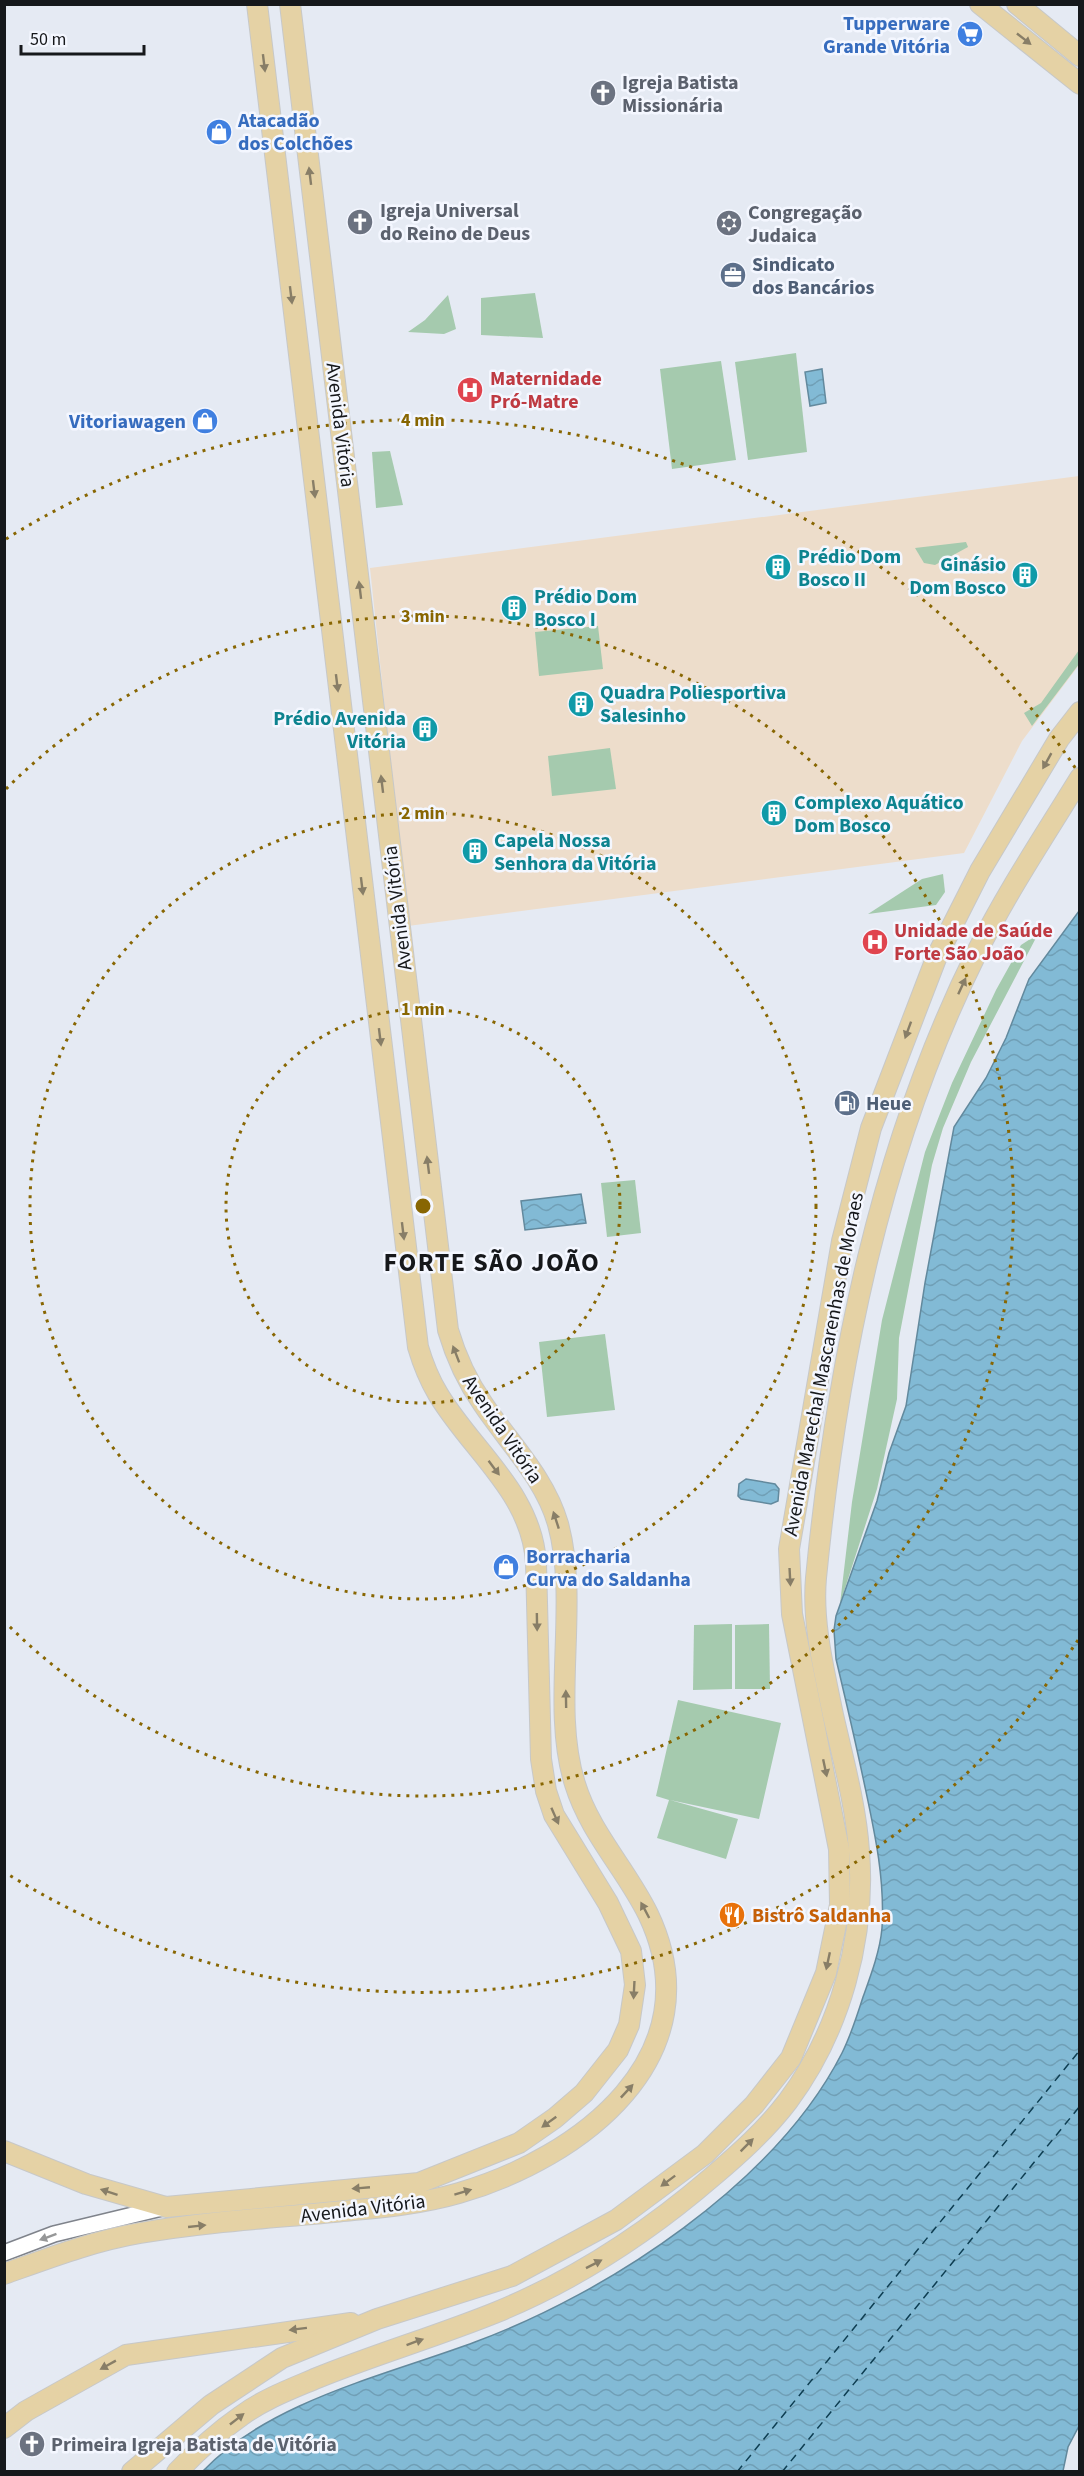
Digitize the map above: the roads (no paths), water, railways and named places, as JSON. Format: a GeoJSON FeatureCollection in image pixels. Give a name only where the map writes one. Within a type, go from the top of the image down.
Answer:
{"type":"FeatureCollection","features":[{"type":"Feature","properties":{"kind":"main road","name":"Avenida Vitória"},"geometry":{"type":"LineString","coordinates":[[166,2207],[419,2183],[519,2143],[555,2118],[610,2062],[629,2025],[635,1985],[631,1951],[621,1926],[568,1841],[554,1815],[546,1791],[541,1759],[536,1563],[532,1533],[515,1496],[438,1394],[418,1347],[257,4]]}},
{"type":"Feature","properties":{"kind":"main road","name":"Avenida Vitória"},"geometry":{"type":"LineString","coordinates":[[4,2274],[71,2250],[139,2233],[419,2204],[493,2183],[530,2167],[564,2146],[603,2117],[638,2079],[656,2043],[665,2014],[666,1984],[661,1948],[648,1914],[593,1828],[573,1780],[566,1708],[564,1558],[557,1521],[532,1471],[471,1387],[448,1330],[290,4]]}},
{"type":"Feature","properties":{"kind":"main road"},"geometry":{"type":"LineString","coordinates":[[980,4],[1080,84]]}},
{"type":"Feature","properties":{"kind":"main road"},"geometry":{"type":"LineString","coordinates":[[1017,4],[1080,56]]}},
{"type":"Feature","properties":{"kind":"main road"},"geometry":{"type":"LineString","coordinates":[[322,552],[353,528]]}},
{"type":"Feature","properties":{"kind":"main road","name":"Avenida Marechal Mascarenhas de Moraes"},"geometry":{"type":"LineString","coordinates":[[132,2472],[211,2405],[282,2358],[377,2319],[512,2276],[616,2220],[705,2154],[754,2105],[791,2058],[826,1973],[840,1905],[839,1849],[792,1614],[789,1549],[842,1241],[871,1128],[937,956],[980,871],[1059,739],[1080,712]]}},
{"type":"Feature","properties":{"kind":"main road","name":"Avenida Marechal Mascarenhas de Moraes"},"geometry":{"type":"LineString","coordinates":[[177,2472],[194,2454],[244,2413],[273,2397],[346,2366],[499,2311],[601,2261],[669,2214],[747,2147],[788,2101],[827,2036],[846,1980],[861,1901],[859,1845],[819,1646],[815,1586],[832,1450],[850,1339],[882,1196],[906,1122],[937,1039],[978,950],[1080,778]]}},
{"type":"Feature","properties":{"kind":"main road"},"geometry":{"type":"LineString","coordinates":[[4,2151],[86,2184],[166,2207]]}},
{"type":"Feature","properties":{"kind":"main road"},"geometry":{"type":"LineString","coordinates":[[4,2427],[26,2411],[126,2355],[377,2319]]}},
{"type":"Feature","properties":{"kind":"street"},"geometry":{"type":"LineString","coordinates":[[4,2253],[54,2234],[166,2207]]}},
{"type":"Feature","properties":{"kind":"water"},"geometry":{"type":"Polygon","coordinates":[[[822,369],[826,403],[810,406],[805,372],[822,369]]]}},
{"type":"Feature","properties":{"kind":"water"},"geometry":{"type":"Polygon","coordinates":[[[1079,911],[1080,2424],[1068,2447],[1063,2471],[203,2471],[230,2447],[261,2426],[295,2408],[526,2321],[632,2263],[684,2228],[732,2189],[776,2146],[813,2101],[842,2053],[875,1963],[881,1937],[883,1910],[876,1840],[836,1659],[834,1630],[836,1616],[877,1501],[889,1453],[906,1406],[925,1283],[954,1127],[986,1078],[1006,1038],[1029,979],[1079,911]]]}},
{"type":"Feature","properties":{"kind":"water"},"geometry":{"type":"Polygon","coordinates":[[[581,1194],[586,1223],[525,1230],[521,1201],[581,1194]]]}},
{"type":"Feature","properties":{"kind":"water"},"geometry":{"type":"Polygon","coordinates":[[[746,1479],[775,1484],[779,1489],[778,1501],[771,1504],[741,1499],[738,1496],[739,1484],[746,1479]]]}},
{"type":"Feature","properties":{"kind":"place","name":"Tupperware Grande Vitória"},"geometry":{"type":"Point","coordinates":[970,34]}},
{"type":"Feature","properties":{"kind":"place","name":"Igreja Batista Missionária"},"geometry":{"type":"Point","coordinates":[603,93]}},
{"type":"Feature","properties":{"kind":"place","name":"Atacadão dos Colchões"},"geometry":{"type":"Point","coordinates":[219,132]}},
{"type":"Feature","properties":{"kind":"place","name":"Igreja Universal do Reino de Deus"},"geometry":{"type":"Point","coordinates":[360,222]}},
{"type":"Feature","properties":{"kind":"place","name":"Congregação Judaica"},"geometry":{"type":"Point","coordinates":[729,223]}},
{"type":"Feature","properties":{"kind":"place","name":"Sindicato dos Bancários"},"geometry":{"type":"Point","coordinates":[733,275]}},
{"type":"Feature","properties":{"kind":"place","name":"Maternidade Pró-Matre"},"geometry":{"type":"Point","coordinates":[470,390]}},
{"type":"Feature","properties":{"kind":"place","name":"Vitoriawagen"},"geometry":{"type":"Point","coordinates":[205,421]}},
{"type":"Feature","properties":{"kind":"place","name":"Prédio Dom Bosco II"},"geometry":{"type":"Point","coordinates":[778,567]}},
{"type":"Feature","properties":{"kind":"place","name":"Ginásio Dom Bosco"},"geometry":{"type":"Point","coordinates":[1025,575]}},
{"type":"Feature","properties":{"kind":"place","name":"Prédio Dom Bosco I"},"geometry":{"type":"Point","coordinates":[514,608]}},
{"type":"Feature","properties":{"kind":"place","name":"Quadra Poliesportiva Salesinho"},"geometry":{"type":"Point","coordinates":[581,704]}},
{"type":"Feature","properties":{"kind":"place","name":"Prédio Avenida Vitória"},"geometry":{"type":"Point","coordinates":[425,729]}},
{"type":"Feature","properties":{"kind":"place","name":"Complexo Aquático Dom Bosco"},"geometry":{"type":"Point","coordinates":[774,813]}},
{"type":"Feature","properties":{"kind":"place","name":"Capela Nossa Senhora da Vitória"},"geometry":{"type":"Point","coordinates":[475,851]}},
{"type":"Feature","properties":{"kind":"place","name":"Unidade de Saúde Forte São João"},"geometry":{"type":"Point","coordinates":[875,942]}},
{"type":"Feature","properties":{"kind":"place","name":"Heue"},"geometry":{"type":"Point","coordinates":[847,1103]}},
{"type":"Feature","properties":{"kind":"place","name":"Borracharia Curva do Saldanha"},"geometry":{"type":"Point","coordinates":[506,1567]}},
{"type":"Feature","properties":{"kind":"place","name":"Bistrô Saldanha"},"geometry":{"type":"Point","coordinates":[732,1915]}},
{"type":"Feature","properties":{"kind":"place","name":"Primeira Igreja Batista de Vitória"},"geometry":{"type":"Point","coordinates":[32,2444]}},
{"type":"Feature","properties":{"kind":"district","name":"FORTE SÃO JOÃO"},"geometry":{"type":"Point","coordinates":[492,1262]}}]}
